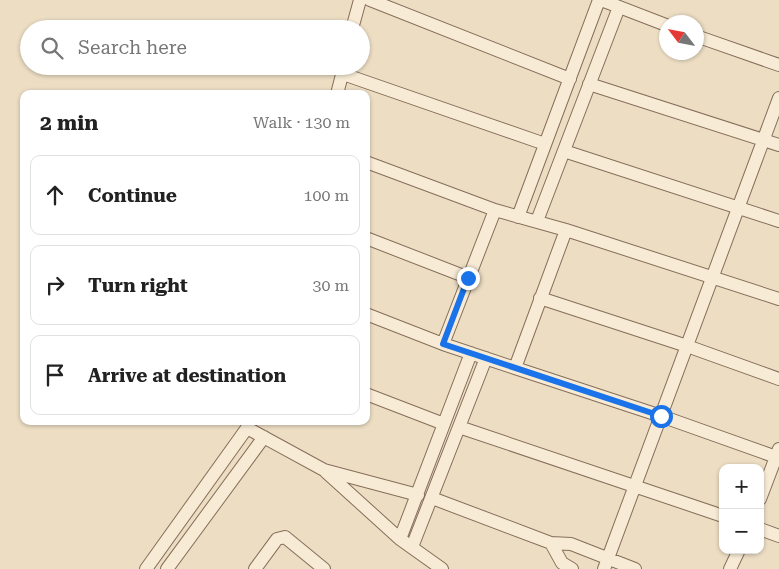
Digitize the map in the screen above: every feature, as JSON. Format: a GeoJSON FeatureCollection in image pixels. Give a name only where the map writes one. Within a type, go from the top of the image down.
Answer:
{"type":"FeatureCollection","features":[{"type":"Feature","properties":{"kind":"street"},"geometry":{"type":"LineString","coordinates":[[354,20],[360,0]]}},
{"type":"Feature","properties":{"kind":"street"},"geometry":{"type":"LineString","coordinates":[[370,0],[570,79]]}},
{"type":"Feature","properties":{"kind":"street"},"geometry":{"type":"LineString","coordinates":[[518,217],[600,0],[659,22]]}},
{"type":"Feature","properties":{"kind":"street"},"geometry":{"type":"LineString","coordinates":[[537,221],[619,7]]}},
{"type":"Feature","properties":{"kind":"street"},"geometry":{"type":"LineString","coordinates":[[704,39],[779,65]]}},
{"type":"Feature","properties":{"kind":"street"},"geometry":{"type":"LineString","coordinates":[[338,90],[342,75]]}},
{"type":"Feature","properties":{"kind":"street"},"geometry":{"type":"LineString","coordinates":[[357,75],[545,144]]}},
{"type":"Feature","properties":{"kind":"street"},"geometry":{"type":"LineString","coordinates":[[589,84],[779,145]]}},
{"type":"Feature","properties":{"kind":"street"},"geometry":{"type":"LineString","coordinates":[[606,564],[779,98]]}},
{"type":"Feature","properties":{"kind":"street"},"geometry":{"type":"LineString","coordinates":[[564,151],[779,221]]}},
{"type":"Feature","properties":{"kind":"street"},"geometry":{"type":"LineString","coordinates":[[370,163],[495,210],[566,230],[779,299]]}},
{"type":"Feature","properties":{"kind":"street"},"geometry":{"type":"LineString","coordinates":[[443,344],[495,210]]}},
{"type":"Feature","properties":{"kind":"street"},"geometry":{"type":"LineString","coordinates":[[515,368],[566,230]]}},
{"type":"Feature","properties":{"kind":"street"},"geometry":{"type":"LineString","coordinates":[[370,240],[468,278]]}},
{"type":"Feature","properties":{"kind":"street"},"geometry":{"type":"LineString","coordinates":[[540,298],[687,346],[779,379]]}},
{"type":"Feature","properties":{"kind":"street"},"geometry":{"type":"LineString","coordinates":[[370,316],[443,344],[778,455],[764,488]]}},
{"type":"Feature","properties":{"kind":"street"},"geometry":{"type":"LineString","coordinates":[[400,538],[471,353]]}},
{"type":"Feature","properties":{"kind":"street"},"geometry":{"type":"LineString","coordinates":[[412,547],[486,358]]}},
{"type":"Feature","properties":{"kind":"street"},"geometry":{"type":"LineString","coordinates":[[370,396],[444,424]]}},
{"type":"Feature","properties":{"kind":"street"},"geometry":{"type":"LineString","coordinates":[[146,569],[248,425],[264,437],[324,470],[400,538],[442,569]]}},
{"type":"Feature","properties":{"kind":"street"},"geometry":{"type":"LineString","coordinates":[[459,427],[719,515]]}},
{"type":"Feature","properties":{"kind":"street"},"geometry":{"type":"LineString","coordinates":[[161,550],[171,564],[264,437]]}},
{"type":"Feature","properties":{"kind":"street"},"geometry":{"type":"LineString","coordinates":[[324,470],[418,495]]}},
{"type":"Feature","properties":{"kind":"street"},"geometry":{"type":"LineString","coordinates":[[432,498],[551,543],[571,544],[606,564],[635,569]]}},
{"type":"Feature","properties":{"kind":"street"},"geometry":{"type":"LineString","coordinates":[[764,530],[779,536]]}},
{"type":"Feature","properties":{"kind":"street"},"geometry":{"type":"LineString","coordinates":[[255,569],[277,539],[284,537],[324,569]]}},
{"type":"Feature","properties":{"kind":"street"},"geometry":{"type":"LineString","coordinates":[[551,543],[562,563],[572,569]]}},
{"type":"Feature","properties":{"kind":"street"},"geometry":{"type":"LineString","coordinates":[[730,569],[737,554]]}},
{"type":"Feature","properties":{"kind":"route"},"geometry":{"type":"LineString","coordinates":[[468,278],[443,344],[661,416]]}}]}
